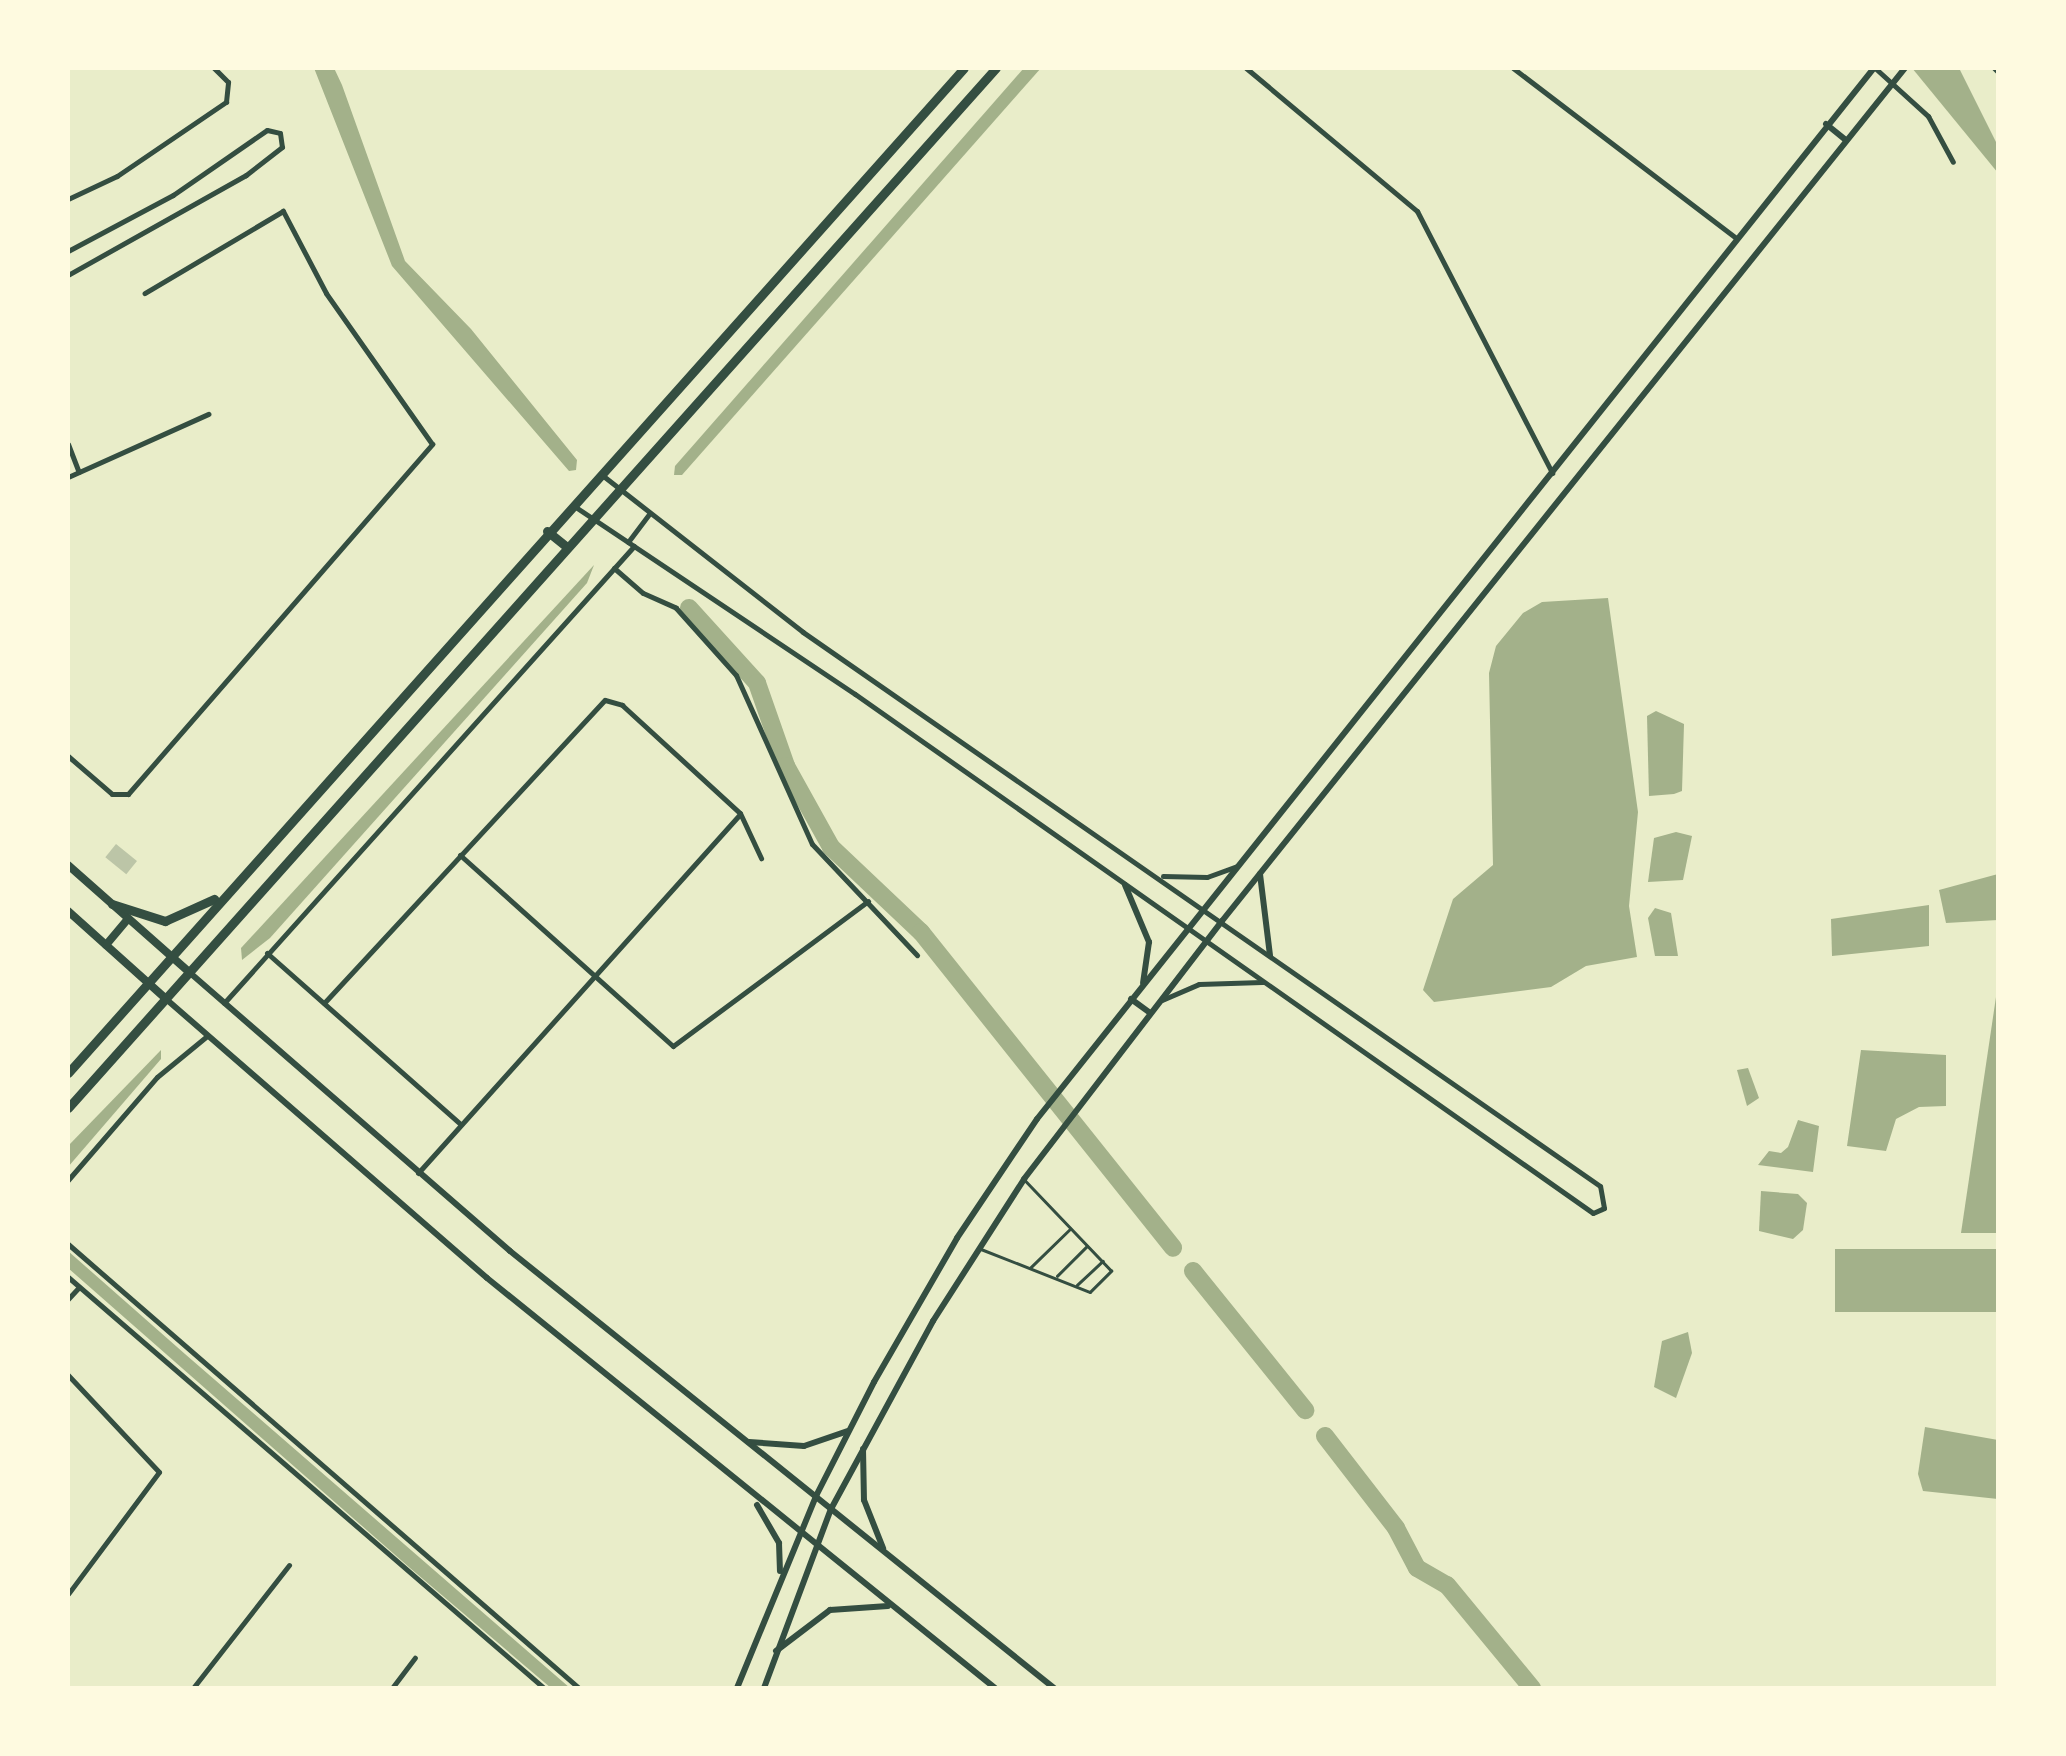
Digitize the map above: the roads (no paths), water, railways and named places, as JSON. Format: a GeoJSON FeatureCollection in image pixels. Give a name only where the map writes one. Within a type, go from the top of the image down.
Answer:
{"type":"FeatureCollection","features":[{"type":"Feature","properties":{"kind":"highway"},"geometry":{"type":"LineString","coordinates":[[68,1074],[547,530],[964,68]]}},
{"type":"Feature","properties":{"kind":"highway"},"geometry":{"type":"LineString","coordinates":[[68,1108],[996,68]]}},
{"type":"Feature","properties":{"kind":"highway"},"geometry":{"type":"LineString","coordinates":[[626,444],[645,460]]}},
{"type":"Feature","properties":{"kind":"highway"},"geometry":{"type":"LineString","coordinates":[[547,530],[567,547]]}},
{"type":"Feature","properties":{"kind":"highway"},"geometry":{"type":"LineString","coordinates":[[112,904],[165,922],[196,912],[225,892]]}},
{"type":"Feature","properties":{"kind":"main road"},"geometry":{"type":"LineString","coordinates":[[68,865],[189,972]]}},
{"type":"Feature","properties":{"kind":"main road"},"geometry":{"type":"LineString","coordinates":[[68,912],[166,998]]}},
{"type":"Feature","properties":{"kind":"main road"},"geometry":{"type":"LineString","coordinates":[[106,946],[128,918]]}},
{"type":"Feature","properties":{"kind":"street"},"geometry":{"type":"LineString","coordinates":[[68,198],[117,176],[226,102],[228,82],[214,68]]}},
{"type":"Feature","properties":{"kind":"street"},"geometry":{"type":"LineString","coordinates":[[1246,68],[1417,210],[1552,473]]}},
{"type":"Feature","properties":{"kind":"street"},"geometry":{"type":"LineString","coordinates":[[1512,68],[1736,238]]}},
{"type":"Feature","properties":{"kind":"street"},"geometry":{"type":"LineString","coordinates":[[737,1688],[778,1582],[849,1430],[923,1292],[1037,1119],[1826,124],[1874,68],[1938,129],[1952,162]]}},
{"type":"Feature","properties":{"kind":"street"},"geometry":{"type":"LineString","coordinates":[[764,1688],[814,1547],[863,1447],[978,1248],[1052,1140],[1222,921],[1905,68]]}},
{"type":"Feature","properties":{"kind":"street"},"geometry":{"type":"LineString","coordinates":[[1826,124],[1846,140]]}},
{"type":"Feature","properties":{"kind":"street"},"geometry":{"type":"LineString","coordinates":[[68,251],[173,195],[268,130],[280,133],[282,147],[246,175],[68,276]]}},
{"type":"Feature","properties":{"kind":"street"},"geometry":{"type":"LineString","coordinates":[[68,756],[112,794],[128,794],[432,444],[326,293],[283,211],[144,292]]}},
{"type":"Feature","properties":{"kind":"street"},"geometry":{"type":"LineString","coordinates":[[68,477],[208,414]]}},
{"type":"Feature","properties":{"kind":"street"},"geometry":{"type":"LineString","coordinates":[[68,444],[78,472]]}},
{"type":"Feature","properties":{"kind":"street"},"geometry":{"type":"LineString","coordinates":[[571,504],[1593,1213],[1604,1208],[1600,1186],[803,632],[599,473]]}},
{"type":"Feature","properties":{"kind":"street"},"geometry":{"type":"LineString","coordinates":[[224,1003],[614,568],[650,513]]}},
{"type":"Feature","properties":{"kind":"street"},"geometry":{"type":"LineString","coordinates":[[614,568],[642,594],[676,608],[736,675],[812,844],[917,956]]}},
{"type":"Feature","properties":{"kind":"street"},"geometry":{"type":"LineString","coordinates":[[324,1004],[605,700],[622,705],[740,813],[761,858]]}},
{"type":"Feature","properties":{"kind":"street"},"geometry":{"type":"LineString","coordinates":[[418,1172],[740,813]]}},
{"type":"Feature","properties":{"kind":"street"},"geometry":{"type":"LineString","coordinates":[[460,855],[673,1046],[868,900]]}},
{"type":"Feature","properties":{"kind":"street"},"geometry":{"type":"LineString","coordinates":[[1154,874],[1185,880],[1237,866]]}},
{"type":"Feature","properties":{"kind":"street"},"geometry":{"type":"LineString","coordinates":[[1260,874],[1270,955]]}},
{"type":"Feature","properties":{"kind":"street"},"geometry":{"type":"LineString","coordinates":[[1125,886],[1146,931],[1143,984]]}},
{"type":"Feature","properties":{"kind":"street"},"geometry":{"type":"LineString","coordinates":[[267,953],[460,1124]]}},
{"type":"Feature","properties":{"kind":"street"},"geometry":{"type":"LineString","coordinates":[[189,972],[418,1172],[1054,1688]]}},
{"type":"Feature","properties":{"kind":"street"},"geometry":{"type":"LineString","coordinates":[[1159,1001],[1199,984],[1263,982]]}},
{"type":"Feature","properties":{"kind":"street"},"geometry":{"type":"LineString","coordinates":[[166,998],[749,1494],[995,1688]]}},
{"type":"Feature","properties":{"kind":"street"},"geometry":{"type":"LineString","coordinates":[[1131,998],[1150,1013]]}},
{"type":"Feature","properties":{"kind":"street"},"geometry":{"type":"LineString","coordinates":[[68,1180],[157,1077],[208,1035]]}},
{"type":"Feature","properties":{"kind":"street"},"geometry":{"type":"LineString","coordinates":[[68,1244],[579,1688]]}},
{"type":"Feature","properties":{"kind":"street"},"geometry":{"type":"LineString","coordinates":[[68,1277],[544,1688]]}},
{"type":"Feature","properties":{"kind":"street"},"geometry":{"type":"LineString","coordinates":[[68,1298],[80,1287]]}},
{"type":"Feature","properties":{"kind":"street"},"geometry":{"type":"LineString","coordinates":[[68,1375],[160,1472],[68,1594]]}},
{"type":"Feature","properties":{"kind":"street"},"geometry":{"type":"LineString","coordinates":[[747,1442],[804,1446],[849,1430]]}},
{"type":"Feature","properties":{"kind":"street"},"geometry":{"type":"LineString","coordinates":[[863,1447],[864,1500],[886,1553]]}},
{"type":"Feature","properties":{"kind":"street"},"geometry":{"type":"LineString","coordinates":[[749,1494],[780,1543],[778,1582]]}},
{"type":"Feature","properties":{"kind":"street"},"geometry":{"type":"LineString","coordinates":[[193,1688],[289,1565]]}},
{"type":"Feature","properties":{"kind":"street"},"geometry":{"type":"LineString","coordinates":[[775,1652],[830,1610],[889,1606]]}},
{"type":"Feature","properties":{"kind":"street"},"geometry":{"type":"LineString","coordinates":[[392,1688],[415,1658]]}},
{"type":"Feature","properties":{"kind":"lane"},"geometry":{"type":"LineString","coordinates":[[978,1248],[1090,1292],[1111,1270],[1024,1180]]}},
{"type":"Feature","properties":{"kind":"lane"},"geometry":{"type":"LineString","coordinates":[[1030,1268],[1072,1228]]}},
{"type":"Feature","properties":{"kind":"lane"},"geometry":{"type":"LineString","coordinates":[[1055,1278],[1088,1245]]}},
{"type":"Feature","properties":{"kind":"lane"},"geometry":{"type":"LineString","coordinates":[[1076,1286],[1103,1260]]}},
{"type":"Feature","properties":{"kind":"waterway"},"geometry":{"type":"LineString","coordinates":[[689,608],[757,683],[786,766],[831,847],[921,932],[1173,1248]]}},
{"type":"Feature","properties":{"kind":"waterway"},"geometry":{"type":"LineString","coordinates":[[1193,1271],[1305,1410]]}},
{"type":"Feature","properties":{"kind":"waterway"},"geometry":{"type":"LineString","coordinates":[[1325,1436],[1396,1528],[1417,1568],[1447,1585],[1532,1688]]}}]}
